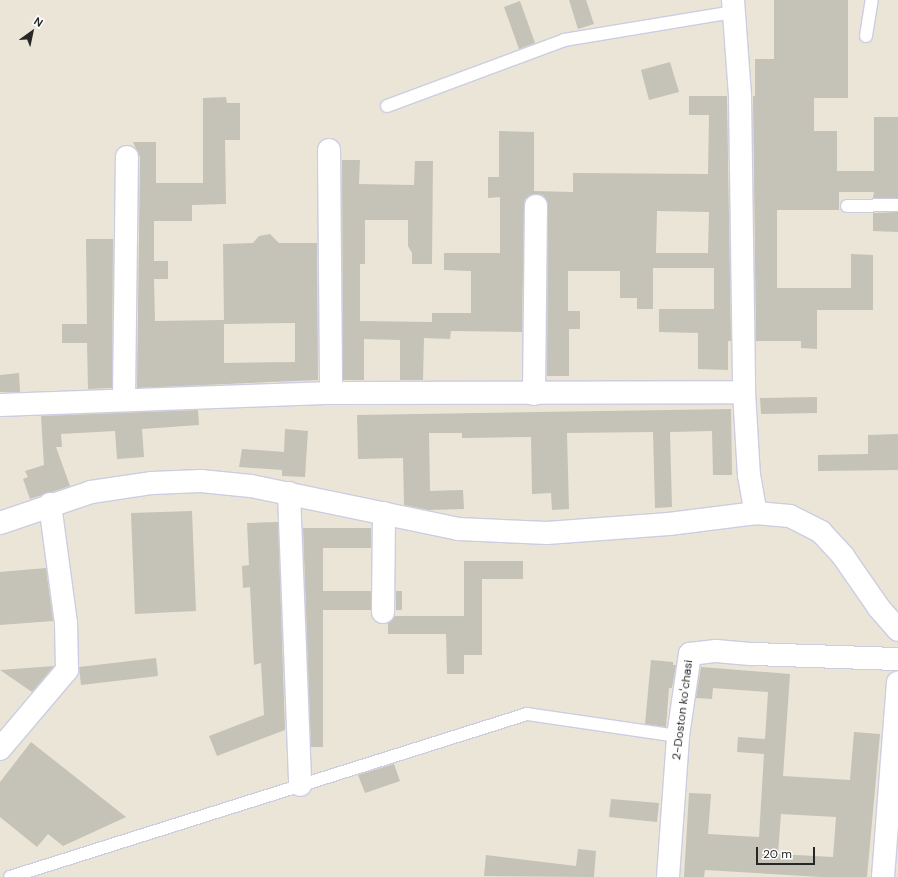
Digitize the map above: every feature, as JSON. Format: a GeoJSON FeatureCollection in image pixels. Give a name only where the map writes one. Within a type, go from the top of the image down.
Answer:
{"type":"FeatureCollection","features":[{"type":"Feature","properties":{"kind":"street"},"geometry":{"type":"LineString","coordinates":[[733,6],[740,96],[744,392],[748,475],[756,513]]}},
{"type":"Feature","properties":{"kind":"street"},"geometry":{"type":"LineString","coordinates":[[329,150],[331,393]]}},
{"type":"Feature","properties":{"kind":"street"},"geometry":{"type":"LineString","coordinates":[[124,398],[127,157]]}},
{"type":"Feature","properties":{"kind":"street"},"geometry":{"type":"LineString","coordinates":[[534,394],[536,206]]}},
{"type":"Feature","properties":{"kind":"street"},"geometry":{"type":"LineString","coordinates":[[0,405],[124,398],[331,393],[534,394],[744,392]]}},
{"type":"Feature","properties":{"kind":"street"},"geometry":{"type":"LineString","coordinates":[[0,523],[50,504],[91,492],[152,483],[201,481],[251,486],[289,493],[458,529],[547,533],[669,524],[756,513],[790,516],[821,532],[843,556],[879,608],[898,630]]}},
{"type":"Feature","properties":{"kind":"street"},"geometry":{"type":"LineString","coordinates":[[289,493],[300,785]]}},
{"type":"Feature","properties":{"kind":"street"},"geometry":{"type":"LineString","coordinates":[[0,749],[67,670],[66,623],[50,504]]}},
{"type":"Feature","properties":{"kind":"street"},"geometry":{"type":"LineString","coordinates":[[383,612],[384,513]]}},
{"type":"Feature","properties":{"kind":"street","name":"2-Doston koʻchasi"},"geometry":{"type":"LineString","coordinates":[[668,877],[678,736],[690,654],[716,651],[753,654],[898,659]]}},
{"type":"Feature","properties":{"kind":"street"},"geometry":{"type":"LineString","coordinates":[[883,877],[898,684]]}},
{"type":"Feature","properties":{"kind":"lane"},"geometry":{"type":"LineString","coordinates":[[866,36],[872,0]]}},
{"type":"Feature","properties":{"kind":"lane"},"geometry":{"type":"LineString","coordinates":[[387,106],[564,40],[733,6]]}},
{"type":"Feature","properties":{"kind":"lane"},"geometry":{"type":"LineString","coordinates":[[847,206],[898,205]]}},
{"type":"Feature","properties":{"kind":"lane"},"geometry":{"type":"LineString","coordinates":[[10,877],[527,714],[678,736]]}},
{"type":"Feature","properties":{"kind":"building"},"geometry":{"type":"Polygon","coordinates":[[[569,0],[586,0],[594,24],[578,29],[569,0]]]}},
{"type":"Feature","properties":{"kind":"building"},"geometry":{"type":"Polygon","coordinates":[[[774,0],[848,0],[848,98],[814,98],[814,131],[837,131],[837,171],[874,171],[874,117],[898,117],[898,198],[873,198],[874,192],[839,192],[839,210],[777,210],[777,288],[851,288],[851,254],[873,255],[873,310],[817,310],[817,349],[801,348],[801,341],[756,341],[753,96],[755,96],[755,59],[774,59],[774,0]]]}},
{"type":"Feature","properties":{"kind":"building"},"geometry":{"type":"Polygon","coordinates":[[[520,1],[535,43],[519,49],[504,7],[520,1]]]}},
{"type":"Feature","properties":{"kind":"building"},"geometry":{"type":"Polygon","coordinates":[[[670,62],[679,92],[649,100],[641,70],[670,62]]]}},
{"type":"Feature","properties":{"kind":"building"},"geometry":{"type":"Polygon","coordinates":[[[689,96],[727,96],[731,341],[728,341],[728,370],[698,369],[698,333],[659,332],[659,309],[714,309],[714,268],[653,268],[653,309],[637,309],[637,298],[620,298],[620,271],[568,271],[568,311],[580,311],[580,329],[569,329],[569,376],[547,376],[548,206],[543,195],[536,194],[525,199],[524,206],[522,332],[451,331],[450,339],[424,338],[423,380],[400,380],[400,340],[364,339],[364,380],[343,380],[342,160],[360,160],[359,184],[414,185],[415,161],[433,161],[432,264],[412,264],[412,253],[408,246],[408,220],[365,220],[365,264],[360,264],[360,321],[432,322],[432,313],[471,313],[471,271],[444,270],[444,253],[500,253],[500,197],[488,198],[488,177],[499,177],[499,131],[534,132],[534,191],[573,192],[573,173],[708,174],[709,115],[689,115],[689,96]],[[657,211],[656,253],[708,253],[709,212],[657,211]]]}},
{"type":"Feature","properties":{"kind":"building"},"geometry":{"type":"Polygon","coordinates":[[[226,97],[227,103],[240,103],[240,140],[225,140],[226,204],[192,205],[192,221],[154,221],[154,261],[168,261],[168,279],[154,279],[155,321],[224,320],[223,244],[253,243],[259,236],[270,234],[279,243],[317,243],[318,380],[137,388],[140,157],[133,142],[156,142],[156,183],[203,183],[203,98],[226,97]],[[295,323],[224,324],[224,363],[295,362],[295,323]]]}},
{"type":"Feature","properties":{"kind":"building"},"geometry":{"type":"Polygon","coordinates":[[[898,212],[898,232],[873,231],[873,213],[898,212]]]}},
{"type":"Feature","properties":{"kind":"building"},"geometry":{"type":"Polygon","coordinates":[[[86,239],[113,239],[112,388],[88,389],[87,343],[62,343],[62,324],[87,324],[86,239]]]}},
{"type":"Feature","properties":{"kind":"building"},"geometry":{"type":"Polygon","coordinates":[[[19,373],[20,392],[0,392],[0,375],[19,373]]]}},
{"type":"Feature","properties":{"kind":"building"},"geometry":{"type":"Polygon","coordinates":[[[817,397],[817,413],[761,414],[760,398],[817,397]]]}},
{"type":"Feature","properties":{"kind":"building"},"geometry":{"type":"Polygon","coordinates":[[[731,409],[732,475],[713,475],[712,431],[670,432],[672,507],[655,508],[653,432],[567,433],[569,509],[552,510],[551,493],[532,494],[531,437],[462,438],[462,433],[429,433],[430,491],[463,490],[464,509],[429,510],[404,505],[403,458],[358,459],[357,415],[731,409]]]}},
{"type":"Feature","properties":{"kind":"building"},"geometry":{"type":"Polygon","coordinates":[[[198,410],[199,425],[142,429],[144,457],[117,459],[115,431],[61,434],[62,447],[56,447],[70,486],[30,499],[23,479],[28,477],[25,471],[44,465],[41,416],[198,410]]]}},
{"type":"Feature","properties":{"kind":"building"},"geometry":{"type":"Polygon","coordinates":[[[285,429],[308,431],[305,477],[282,476],[282,470],[239,467],[242,449],[284,452],[285,429]]]}},
{"type":"Feature","properties":{"kind":"building"},"geometry":{"type":"Polygon","coordinates":[[[898,434],[898,470],[818,471],[818,455],[868,454],[868,435],[898,434]]]}},
{"type":"Feature","properties":{"kind":"building"},"geometry":{"type":"Polygon","coordinates":[[[192,511],[196,611],[135,614],[131,513],[192,511]]]}},
{"type":"Feature","properties":{"kind":"building"},"geometry":{"type":"Polygon","coordinates":[[[278,522],[285,730],[217,756],[209,736],[264,715],[261,663],[254,665],[250,587],[243,588],[242,566],[249,565],[247,523],[278,522]]]}},
{"type":"Feature","properties":{"kind":"building"},"geometry":{"type":"Polygon","coordinates":[[[303,528],[371,528],[371,548],[323,548],[323,591],[371,591],[371,610],[323,610],[323,747],[311,747],[303,528]]]}},
{"type":"Feature","properties":{"kind":"building"},"geometry":{"type":"Polygon","coordinates":[[[464,561],[523,561],[523,579],[482,579],[482,655],[464,655],[464,674],[447,674],[446,634],[388,634],[388,623],[395,616],[464,616],[464,561]]]}},
{"type":"Feature","properties":{"kind":"building"},"geometry":{"type":"Polygon","coordinates":[[[46,568],[53,621],[0,625],[0,572],[46,568]]]}},
{"type":"Feature","properties":{"kind":"building"},"geometry":{"type":"Polygon","coordinates":[[[396,591],[402,591],[402,610],[396,610],[396,591]]]}},
{"type":"Feature","properties":{"kind":"building"},"geometry":{"type":"Polygon","coordinates":[[[156,658],[158,676],[81,685],[79,667],[156,658]]]}},
{"type":"Feature","properties":{"kind":"building"},"geometry":{"type":"Polygon","coordinates":[[[651,660],[673,662],[673,665],[676,665],[672,688],[669,688],[666,727],[645,724],[651,660]]]}},
{"type":"Feature","properties":{"kind":"building"},"geometry":{"type":"Polygon","coordinates":[[[54,666],[32,692],[0,670],[54,666]]]}},
{"type":"Feature","properties":{"kind":"building"},"geometry":{"type":"Polygon","coordinates":[[[701,667],[790,674],[783,776],[850,780],[854,732],[880,734],[867,877],[821,877],[705,870],[704,877],[684,877],[689,793],[711,794],[708,834],[759,837],[764,754],[737,752],[738,737],[765,739],[768,692],[713,688],[712,699],[696,698],[701,667]],[[781,814],[778,854],[833,857],[836,817],[781,814]]]}},
{"type":"Feature","properties":{"kind":"building"},"geometry":{"type":"Polygon","coordinates":[[[31,742],[126,817],[63,846],[48,834],[37,847],[0,817],[0,782],[31,742]]]}},
{"type":"Feature","properties":{"kind":"building"},"geometry":{"type":"Polygon","coordinates":[[[394,764],[400,781],[365,793],[358,775],[394,764]]]}},
{"type":"Feature","properties":{"kind":"building"},"geometry":{"type":"Polygon","coordinates":[[[611,799],[659,803],[657,822],[609,817],[611,799]]]}},
{"type":"Feature","properties":{"kind":"building"},"geometry":{"type":"Polygon","coordinates":[[[578,849],[596,851],[594,877],[484,876],[486,855],[576,866],[578,849]]]}}]}
